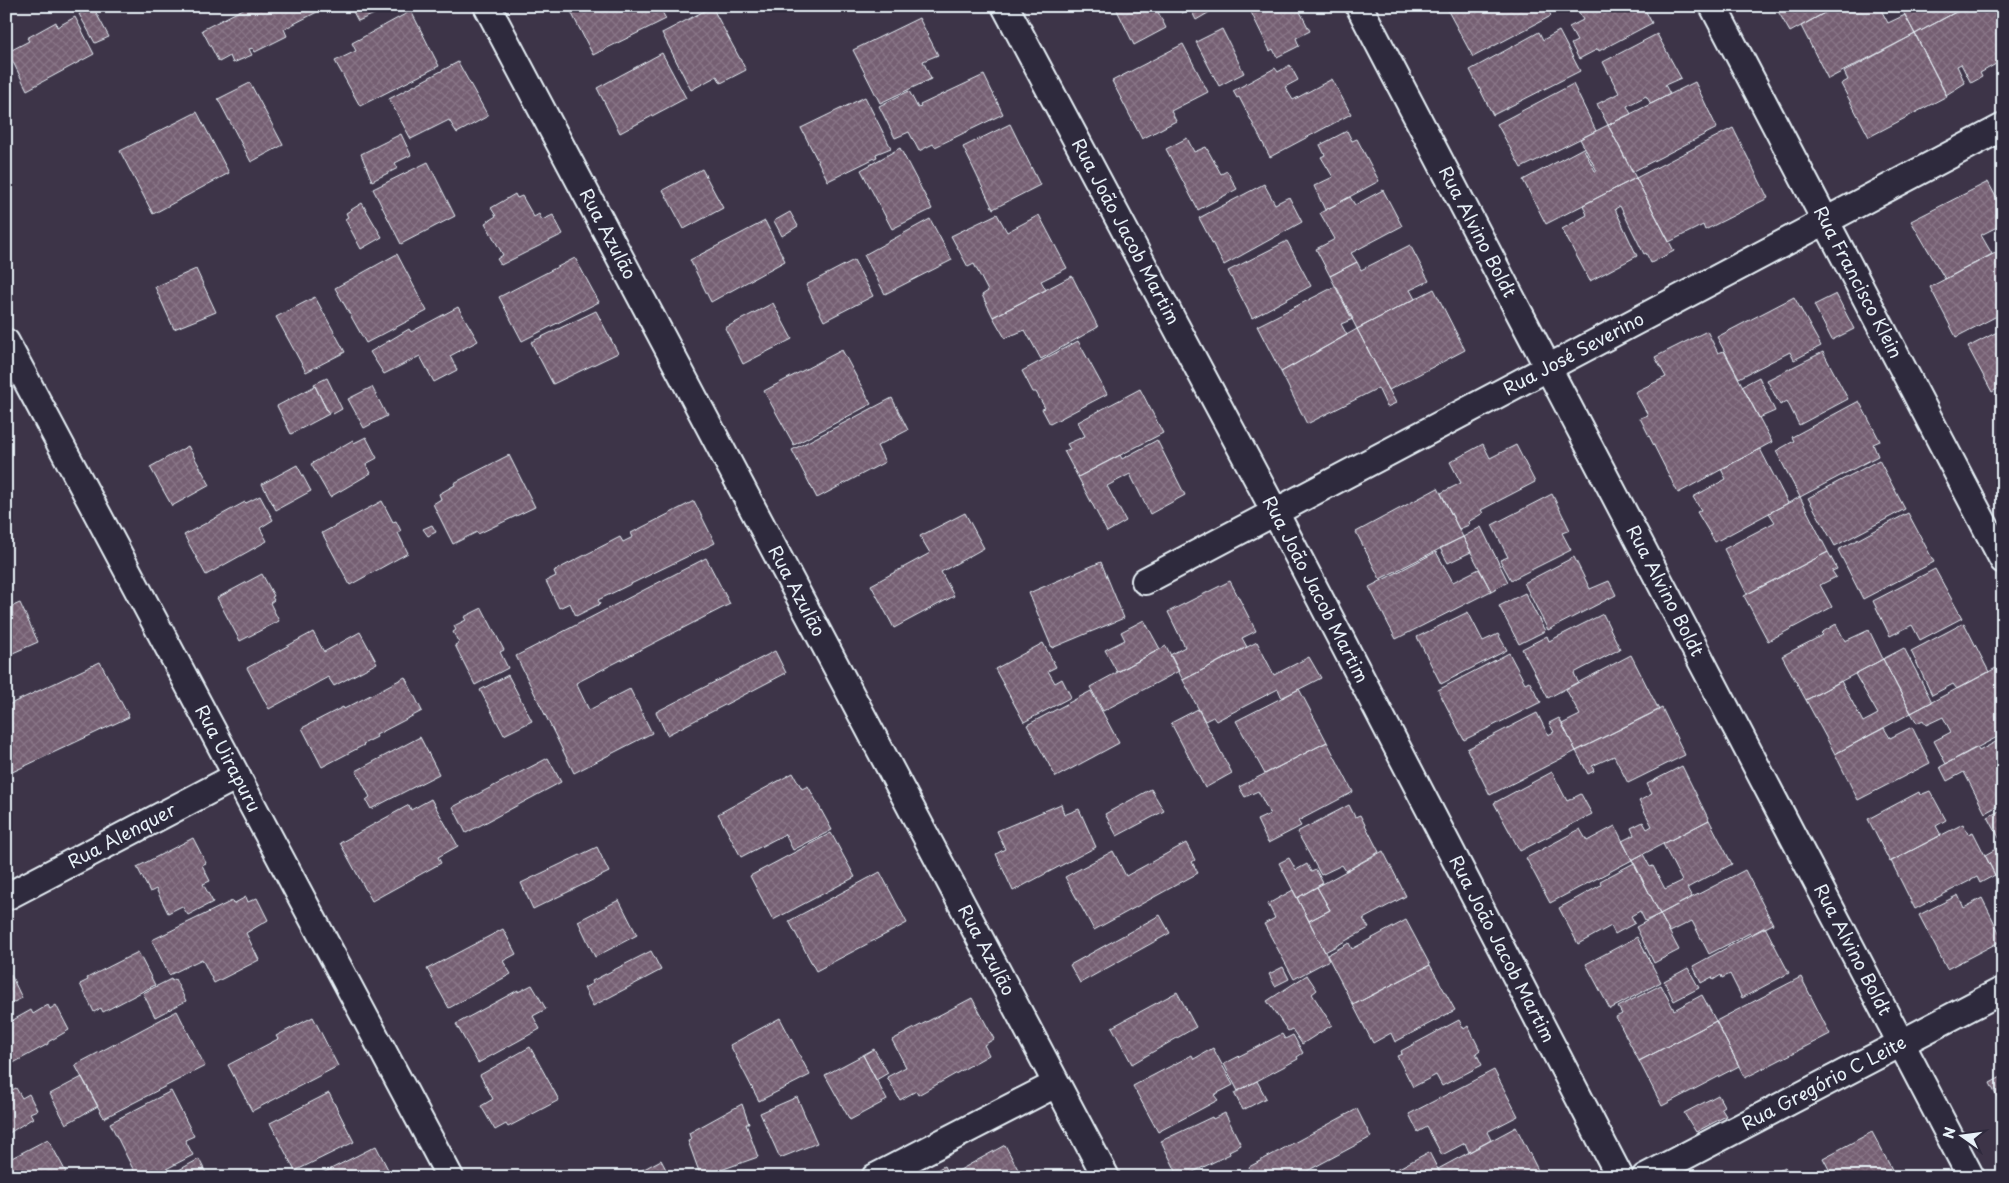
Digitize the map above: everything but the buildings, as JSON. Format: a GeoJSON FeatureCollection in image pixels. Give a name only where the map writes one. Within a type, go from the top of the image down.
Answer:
{"type":"FeatureCollection","features":[{"type":"Feature","properties":{"kind":"street","name":"Rua Azulão"},"geometry":{"type":"LineString","coordinates":[[487,6],[1106,1177]]}},
{"type":"Feature","properties":{"kind":"street","name":"Rua João Jacob Martim"},"geometry":{"type":"LineString","coordinates":[[1005,6],[1275,512],[1620,1177]]}},
{"type":"Feature","properties":{"kind":"street","name":"Rua Alvino Boldt"},"geometry":{"type":"LineString","coordinates":[[1359,6],[1971,1177]]}},
{"type":"Feature","properties":{"kind":"street","name":"Rua Francisco Klein"},"geometry":{"type":"LineString","coordinates":[[1712,6],[2003,560]]}},
{"type":"Feature","properties":{"kind":"street","name":"Rua José Severino"},"geometry":{"type":"LineString","coordinates":[[1145,581],[2003,127]]}},
{"type":"Feature","properties":{"kind":"street","name":"Rua Uirapuru"},"geometry":{"type":"LineString","coordinates":[[6,342],[450,1177]]}},
{"type":"Feature","properties":{"kind":"street","name":"Rua Alenquer"},"geometry":{"type":"LineString","coordinates":[[6,896],[237,776]]}},
{"type":"Feature","properties":{"kind":"street","name":"Rua Gregório C Leite"},"geometry":{"type":"LineString","coordinates":[[1645,1177],[2003,990]]}},
{"type":"Feature","properties":{"kind":"street"},"geometry":{"type":"LineString","coordinates":[[875,1177],[1056,1084]]}}]}
